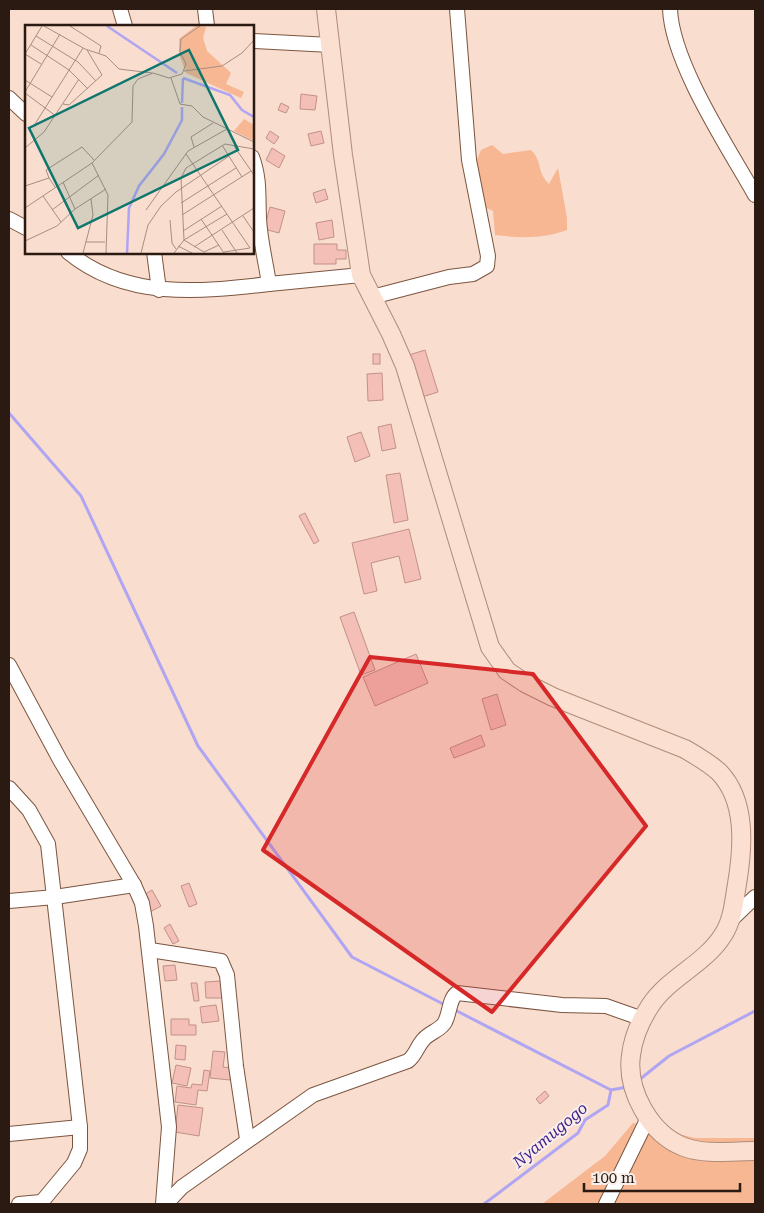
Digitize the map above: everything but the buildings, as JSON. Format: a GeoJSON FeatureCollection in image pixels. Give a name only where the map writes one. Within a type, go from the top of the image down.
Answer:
{"type":"FeatureCollection","features":[{"type":"Feature","properties":{"kind":"main road"},"geometry":{"type":"LineString","coordinates":[[326,9],[343,154],[361,275],[391,334],[418,406],[490,647],[507,671],[525,683],[553,697],[685,749],[720,774],[732,792],[739,810],[741,834],[740,863],[730,921],[723,936],[708,953],[662,991],[643,1019],[634,1037],[630,1056],[631,1078],[648,1118],[666,1137],[684,1147],[698,1150],[755,1151]]}},
{"type":"Feature","properties":{"kind":"street"},"geometry":{"type":"LineString","coordinates":[[120,9],[125,25]]}},
{"type":"Feature","properties":{"kind":"street"},"geometry":{"type":"LineString","coordinates":[[205,9],[207,25]]}},
{"type":"Feature","properties":{"kind":"street"},"geometry":{"type":"LineString","coordinates":[[372,297],[449,276],[473,274],[487,266],[488,256],[469,160],[457,9]]}},
{"type":"Feature","properties":{"kind":"street"},"geometry":{"type":"LineString","coordinates":[[670,9],[678,46],[690,78],[755,195]]}},
{"type":"Feature","properties":{"kind":"street"},"geometry":{"type":"LineString","coordinates":[[254,41],[331,45]]}},
{"type":"Feature","properties":{"kind":"street"},"geometry":{"type":"LineString","coordinates":[[9,98],[25,113]]}},
{"type":"Feature","properties":{"kind":"street"},"geometry":{"type":"LineString","coordinates":[[254,162],[257,169],[260,193],[259,218],[269,284]]}},
{"type":"Feature","properties":{"kind":"street"},"geometry":{"type":"LineString","coordinates":[[9,219],[25,227]]}},
{"type":"Feature","properties":{"kind":"street"},"geometry":{"type":"LineString","coordinates":[[71,254],[96,272],[117,281],[159,290],[184,291],[361,275]]}},
{"type":"Feature","properties":{"kind":"street"},"geometry":{"type":"LineString","coordinates":[[154,254],[159,290]]}},
{"type":"Feature","properties":{"kind":"street"},"geometry":{"type":"LineString","coordinates":[[9,665],[60,760],[134,885],[142,903],[150,950],[169,1127],[165,1204]]}},
{"type":"Feature","properties":{"kind":"street"},"geometry":{"type":"LineString","coordinates":[[9,788],[29,810],[48,844],[80,1127],[80,1149],[74,1162],[41,1203],[19,1204]]}},
{"type":"Feature","properties":{"kind":"street"},"geometry":{"type":"LineString","coordinates":[[9,901],[55,897],[134,885]]}},
{"type":"Feature","properties":{"kind":"street"},"geometry":{"type":"LineString","coordinates":[[730,921],[755,898]]}},
{"type":"Feature","properties":{"kind":"street"},"geometry":{"type":"LineString","coordinates":[[150,950],[221,962],[227,975],[236,1066],[246,1139]]}},
{"type":"Feature","properties":{"kind":"street"},"geometry":{"type":"LineString","coordinates":[[165,1204],[182,1187],[246,1139],[313,1094],[408,1061],[416,1055],[419,1045],[426,1037],[445,1023],[453,996],[458,993],[562,1005],[606,1006],[643,1019]]}},
{"type":"Feature","properties":{"kind":"street"},"geometry":{"type":"LineString","coordinates":[[606,1204],[648,1118]]}},
{"type":"Feature","properties":{"kind":"street"},"geometry":{"type":"LineString","coordinates":[[9,1134],[80,1127]]}},
{"type":"Feature","properties":{"kind":"highlighted area"},"geometry":{"type":"Polygon","coordinates":[[[370,657],[533,674],[646,826],[492,1012],[263,850],[370,657]]]}},
{"type":"Feature","properties":{"kind":"shaded area"},"geometry":{"type":"Polygon","coordinates":[[[492,145],[503,154],[531,150],[535,154],[542,175],[549,184],[558,168],[567,218],[567,230],[531,237],[495,235],[493,211],[482,206],[476,162],[481,150],[492,145]]]}},
{"type":"Feature","properties":{"kind":"shaded area"},"geometry":{"type":"Polygon","coordinates":[[[633,1123],[695,1138],[755,1138],[755,1204],[542,1204],[605,1156],[633,1123]]]}},
{"type":"Feature","properties":{"kind":"waterway"},"geometry":{"type":"LineString","coordinates":[[9,413],[81,496],[198,746],[352,957],[445,1005]]}},
{"type":"Feature","properties":{"kind":"waterway"},"geometry":{"type":"LineString","coordinates":[[453,1009],[611,1090]]}},
{"type":"Feature","properties":{"kind":"waterway","name":"Nyamugogo"},"geometry":{"type":"LineString","coordinates":[[639,1080],[669,1056],[755,1011]]}},
{"type":"Feature","properties":{"kind":"waterway","name":"Nyamugogo"},"geometry":{"type":"LineString","coordinates":[[484,1204],[578,1133],[585,1120],[608,1105],[611,1090],[627,1087]]}}]}
